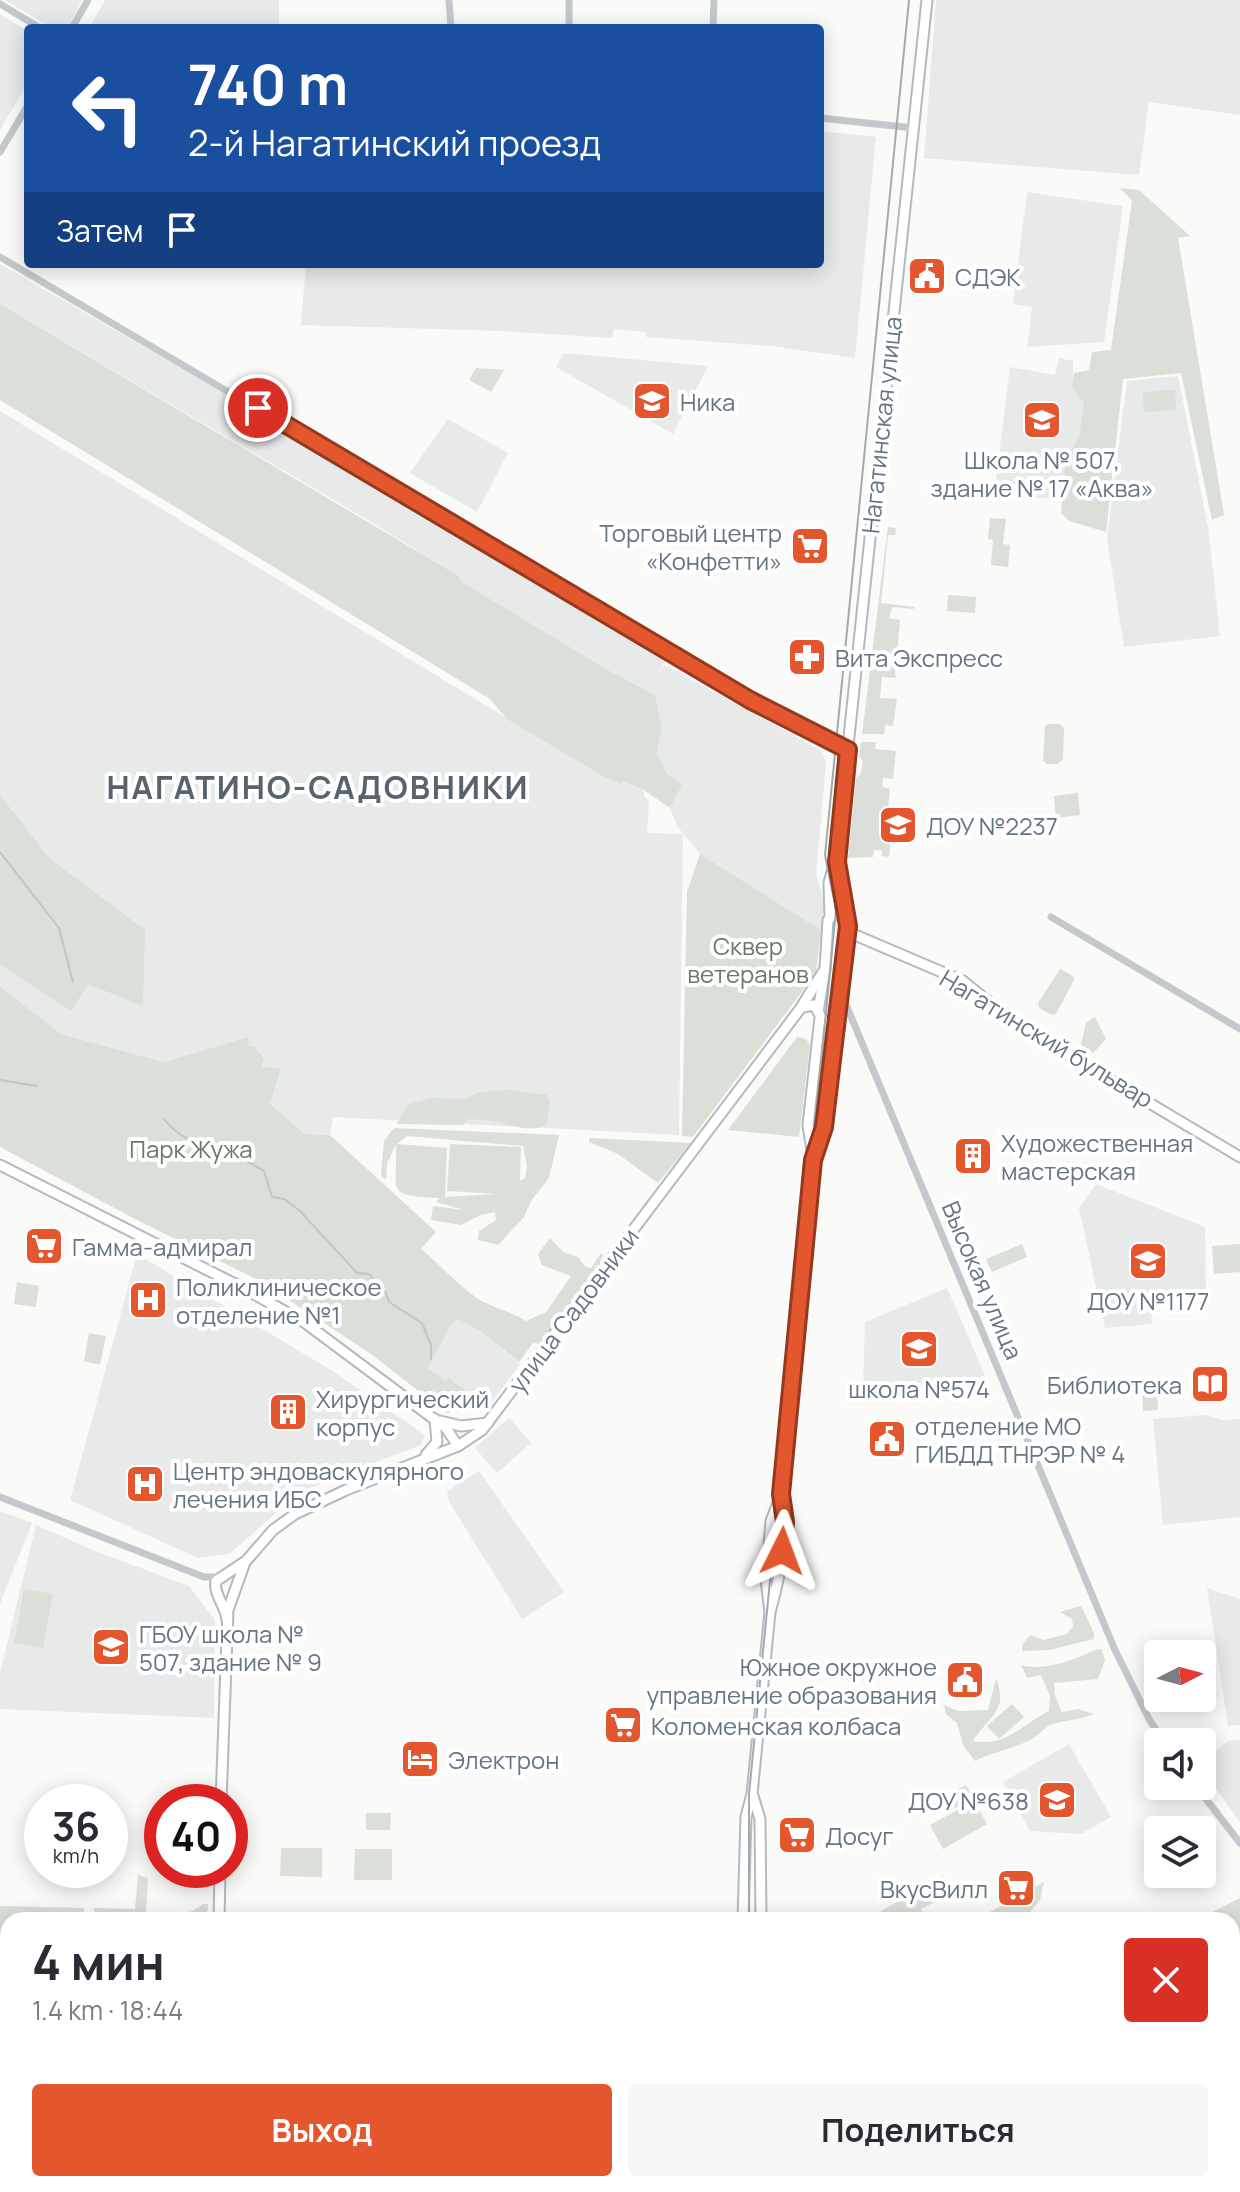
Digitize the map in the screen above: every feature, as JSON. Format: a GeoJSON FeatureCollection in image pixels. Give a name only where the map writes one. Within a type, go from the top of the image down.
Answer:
{"type":"FeatureCollection","features":[{"type":"Feature","properties":{"kind":"street"},"geometry":{"type":"LineString","coordinates":[[74,24],[88,0]]}},
{"type":"Feature","properties":{"kind":"street"},"geometry":{"type":"LineString","coordinates":[[449,0],[451,24]]}},
{"type":"Feature","properties":{"kind":"street"},"geometry":{"type":"LineString","coordinates":[[569,0],[569,24]]}},
{"type":"Feature","properties":{"kind":"street"},"geometry":{"type":"LineString","coordinates":[[713,24],[714,0]]}},
{"type":"Feature","properties":{"kind":"street","name":"Нагатинская улица"},"geometry":{"type":"LineString","coordinates":[[813,1160],[808,1125],[830,918],[829,883],[837,850],[927,0]]}},
{"type":"Feature","properties":{"kind":"street"},"geometry":{"type":"LineString","coordinates":[[0,4],[33,24]]}},
{"type":"Feature","properties":{"kind":"street"},"geometry":{"type":"LineString","coordinates":[[0,152],[24,112]]}},
{"type":"Feature","properties":{"kind":"street"},"geometry":{"type":"LineString","coordinates":[[824,118],[913,128]]}},
{"type":"Feature","properties":{"kind":"street"},"geometry":{"type":"LineString","coordinates":[[0,257],[750,700],[848,750]]}},
{"type":"Feature","properties":{"kind":"street","name":"Нагатинская улица"},"geometry":{"type":"LineString","coordinates":[[743,1912],[746,1817],[752,1794],[770,1612],[766,1580],[771,1521],[781,1494],[813,1160],[824,1127],[848,932],[837,850]]}},
{"type":"Feature","properties":{"kind":"street"},"geometry":{"type":"LineString","coordinates":[[830,918],[840,915],[847,919]]}},
{"type":"Feature","properties":{"kind":"street"},"geometry":{"type":"LineString","coordinates":[[1051,917],[1240,1029]]}},
{"type":"Feature","properties":{"kind":"street","name":"Нагатинский бульвар"},"geometry":{"type":"LineString","coordinates":[[848,932],[963,981],[995,1007],[1052,1045],[1240,1157]]}},
{"type":"Feature","properties":{"kind":"street","name":"улица Садовники"},"geometry":{"type":"LineString","coordinates":[[222,1577],[246,1561],[273,1530],[295,1514],[346,1490],[458,1446],[488,1423],[800,1009],[825,969]]}},
{"type":"Feature","properties":{"kind":"street","name":"Высокая улица"},"geometry":{"type":"LineString","coordinates":[[840,989],[1115,1650],[1155,1728]]}},
{"type":"Feature","properties":{"kind":"street"},"geometry":{"type":"LineString","coordinates":[[800,1009],[811,1004],[829,1023],[836,1020]]}},
{"type":"Feature","properties":{"kind":"street","name":"Высокая улица"},"geometry":{"type":"LineString","coordinates":[[836,1020],[846,1021],[865,1051]]}},
{"type":"Feature","properties":{"kind":"street"},"geometry":{"type":"LineString","coordinates":[[0,1165],[304,1322],[435,1419],[452,1434],[458,1446]]}},
{"type":"Feature","properties":{"kind":"street"},"geometry":{"type":"LineString","coordinates":[[435,1419],[461,1426],[488,1423]]}},
{"type":"Feature","properties":{"kind":"street"},"geometry":{"type":"LineString","coordinates":[[419,1461],[437,1442],[435,1419]]}},
{"type":"Feature","properties":{"kind":"street"},"geometry":{"type":"LineString","coordinates":[[0,1497],[204,1577],[232,1577],[235,1589],[226,1597],[204,1577]]}},
{"type":"Feature","properties":{"kind":"street","name":"улица Садовники"},"geometry":{"type":"LineString","coordinates":[[227,1620],[246,1561]]}},
{"type":"Feature","properties":{"kind":"street"},"geometry":{"type":"LineString","coordinates":[[222,1577],[215,1584],[227,1620],[222,1784]]}},
{"type":"Feature","properties":{"kind":"street","name":"Нагатинская улица"},"geometry":{"type":"LineString","coordinates":[[752,1794],[760,1819],[761,1912]]}},
{"type":"Feature","properties":{"kind":"street"},"geometry":{"type":"LineString","coordinates":[[1207,1800],[1240,1843]]}},
{"type":"Feature","properties":{"kind":"street"},"geometry":{"type":"LineString","coordinates":[[745,1852],[760,1852]]}},
{"type":"Feature","properties":{"kind":"street"},"geometry":{"type":"LineString","coordinates":[[219,1912],[220,1888]]}},
{"type":"Feature","properties":{"kind":"shaded area"},"geometry":{"type":"Polygon","coordinates":[[[5,0],[82,0],[70,24],[45,24],[5,0]]]}},
{"type":"Feature","properties":{"kind":"shaded area"},"geometry":{"type":"Polygon","coordinates":[[[105,0],[279,0],[279,24],[91,24],[105,0]]]}},
{"type":"Feature","properties":{"kind":"shaded area"},"geometry":{"type":"Polygon","coordinates":[[[936,0],[1240,0],[1240,115],[1149,102],[1139,175],[924,158],[936,0]]]}},
{"type":"Feature","properties":{"kind":"shaded area"},"geometry":{"type":"Polygon","coordinates":[[[0,14],[24,29],[24,89],[0,130],[0,14]]]}},
{"type":"Feature","properties":{"kind":"shaded area"},"geometry":{"type":"Polygon","coordinates":[[[824,131],[876,137],[855,358],[771,346],[646,337],[646,332],[614,329],[612,338],[301,325],[306,268],[824,268],[824,131]]]}},
{"type":"Feature","properties":{"kind":"shaded area"},"geometry":{"type":"Polygon","coordinates":[[[1027,192],[1123,206],[1104,342],[1027,347],[1032,307],[1013,304],[1027,192]]]}},
{"type":"Feature","properties":{"kind":"shaded area"},"geometry":{"type":"Polygon","coordinates":[[[0,264],[183,369],[666,659],[658,674],[665,665],[822,751],[826,764],[816,874],[824,902],[821,930],[700,854],[677,826],[670,808],[682,785],[667,775],[657,753],[662,727],[655,695],[462,582],[459,576],[371,522],[0,304],[0,264]]]}},
{"type":"Feature","properties":{"kind":"shaded area","name":"Ника"},"geometry":{"type":"Polygon","coordinates":[[[564,353],[708,366],[673,434],[556,367],[564,353]]]}},
{"type":"Feature","properties":{"kind":"shaded area","name":"Школа № 507, здание № 17 «Аква»"},"geometry":{"type":"Polygon","coordinates":[[[1059,358],[1073,361],[1073,388],[1084,403],[1079,436],[1066,461],[1062,499],[994,496],[1010,367],[1055,375],[1059,358]]]}},
{"type":"Feature","properties":{"kind":"shaded area"},"geometry":{"type":"Polygon","coordinates":[[[1178,376],[1208,527],[1220,636],[1124,647],[1107,538],[1127,381],[1178,376]]]}},
{"type":"Feature","properties":{"kind":"shaded area"},"geometry":{"type":"Polygon","coordinates":[[[0,411],[604,777],[644,790],[649,802],[647,833],[683,834],[679,1135],[333,1117],[330,1135],[305,1134],[270,1104],[281,1069],[250,1066],[248,1037],[165,1062],[61,1034],[0,988],[0,411]]]}},
{"type":"Feature","properties":{"kind":"shaded area"},"geometry":{"type":"Polygon","coordinates":[[[448,419],[508,453],[477,512],[410,473],[448,419]]]}},
{"type":"Feature","properties":{"kind":"shaded area","name":"ДОУ №1177"},"geometry":{"type":"Polygon","coordinates":[[[1096,1184],[1205,1227],[1206,1294],[1151,1297],[1152,1324],[1105,1328],[1079,1208],[1096,1184]]]}},
{"type":"Feature","properties":{"kind":"shaded area"},"geometry":{"type":"Polygon","coordinates":[[[137,1254],[331,1370],[425,1435],[421,1445],[323,1482],[284,1506],[229,1554],[198,1558],[70,1500],[137,1254]]]}},
{"type":"Feature","properties":{"kind":"shaded area","name":"школа №574"},"geometry":{"type":"Polygon","coordinates":[[[947,1288],[985,1375],[952,1389],[863,1390],[865,1322],[947,1288]]]}},
{"type":"Feature","properties":{"kind":"shaded area"},"geometry":{"type":"Polygon","coordinates":[[[458,1318],[482,1332],[520,1364],[489,1407],[450,1378],[446,1382],[428,1368],[451,1325],[458,1318]]]}},
{"type":"Feature","properties":{"kind":"shaded area"},"geometry":{"type":"Polygon","coordinates":[[[1205,1415],[1223,1420],[1240,1419],[1240,1517],[1163,1525],[1153,1419],[1205,1415]]]}},
{"type":"Feature","properties":{"kind":"shaded area"},"geometry":{"type":"Polygon","coordinates":[[[509,1418],[531,1443],[497,1473],[475,1448],[509,1418]]]}},
{"type":"Feature","properties":{"kind":"shaded area"},"geometry":{"type":"Polygon","coordinates":[[[479,1471],[564,1592],[522,1619],[449,1502],[447,1491],[479,1471]]]}},
{"type":"Feature","properties":{"kind":"shaded area"},"geometry":{"type":"Polygon","coordinates":[[[0,1511],[32,1523],[0,1604],[0,1511]]]}},
{"type":"Feature","properties":{"kind":"shaded area","name":"ГБОУ школа № 507, здание № 9"},"geometry":{"type":"Polygon","coordinates":[[[36,1525],[189,1586],[215,1620],[214,1718],[0,1709],[0,1673],[36,1525]]]}},
{"type":"Feature","properties":{"kind":"shaded area"},"geometry":{"type":"Polygon","coordinates":[[[1207,1588],[1240,1599],[1240,1725],[1228,1726],[1207,1588]]]}},
{"type":"Feature","properties":{"kind":"shaded area"},"geometry":{"type":"Polygon","coordinates":[[[1240,1740],[1240,1822],[1216,1789],[1216,1751],[1228,1741],[1240,1740]]]}},
{"type":"Feature","properties":{"kind":"shaded area","name":"ДОУ №638"},"geometry":{"type":"Polygon","coordinates":[[[1069,1744],[1111,1817],[1081,1834],[1030,1831],[1003,1782],[1069,1744]]]}},
{"type":"Feature","properties":{"kind":"green space"},"geometry":{"type":"Polygon","coordinates":[[[1120,188],[1139,190],[1190,236],[1178,238],[1224,515],[1212,520],[1181,373],[1123,379],[1106,532],[1069,521],[1061,513],[1066,461],[1079,436],[1084,403],[1072,388],[1074,373],[1089,370],[1092,352],[1111,350],[1132,201],[1120,188]]]}},
{"type":"Feature","properties":{"kind":"green space"},"geometry":{"type":"Polygon","coordinates":[[[0,304],[459,576],[462,582],[608,670],[655,695],[662,727],[657,753],[667,774],[682,785],[670,808],[644,790],[604,777],[507,719],[490,699],[0,400],[0,304]]]}},
{"type":"Feature","properties":{"kind":"green space"},"geometry":{"type":"Polygon","coordinates":[[[476,368],[504,370],[491,392],[469,380],[476,368]]]}},
{"type":"Feature","properties":{"kind":"green space"},"geometry":{"type":"Polygon","coordinates":[[[1175,390],[1176,410],[1144,412],[1143,392],[1175,390]]]}},
{"type":"Feature","properties":{"kind":"green space"},"geometry":{"type":"Polygon","coordinates":[[[990,518],[1006,519],[1003,544],[1010,545],[1008,567],[991,565],[993,540],[988,539],[990,518]]]}},
{"type":"Feature","properties":{"kind":"green space"},"geometry":{"type":"Polygon","coordinates":[[[888,527],[896,528],[895,535],[888,535],[881,603],[915,607],[892,607],[889,618],[900,620],[897,678],[882,677],[880,698],[897,699],[893,726],[885,725],[884,734],[862,734],[888,527]]]}},
{"type":"Feature","properties":{"kind":"green space"},"geometry":{"type":"Polygon","coordinates":[[[948,595],[976,597],[975,613],[947,611],[948,595]]]}},
{"type":"Feature","properties":{"kind":"green space"},"geometry":{"type":"Polygon","coordinates":[[[1059,724],[1064,728],[1063,759],[1058,764],[1046,764],[1043,760],[1045,726],[1059,724]]]}},
{"type":"Feature","properties":{"kind":"green space"},"geometry":{"type":"Polygon","coordinates":[[[861,742],[876,742],[875,749],[896,751],[893,779],[883,778],[882,787],[890,789],[886,827],[892,828],[889,857],[882,856],[882,850],[874,850],[873,857],[848,858],[856,779],[861,773],[863,761],[859,757],[861,742]]]}},
{"type":"Feature","properties":{"kind":"green space"},"geometry":{"type":"Polygon","coordinates":[[[1078,793],[1080,815],[1056,818],[1054,796],[1078,793]]]}},
{"type":"Feature","properties":{"kind":"green space"},"geometry":{"type":"Polygon","coordinates":[[[0,795],[49,858],[145,930],[143,1006],[88,984],[71,1011],[0,964],[0,795]]]}},
{"type":"Feature","properties":{"kind":"green space","name":"Сквер ветеранов"},"geometry":{"type":"Polygon","coordinates":[[[700,854],[821,930],[816,973],[693,1137],[682,1136],[687,892],[700,854]]]}},
{"type":"Feature","properties":{"kind":"green space"},"geometry":{"type":"Polygon","coordinates":[[[1060,969],[1073,976],[1074,980],[1056,1014],[1052,1015],[1039,1008],[1038,1003],[1060,969]]]}},
{"type":"Feature","properties":{"kind":"green space","name":"Парк Жужа"},"geometry":{"type":"Polygon","coordinates":[[[0,987],[61,1034],[164,1062],[248,1037],[249,1047],[254,1046],[264,1059],[261,1067],[281,1068],[270,1104],[305,1134],[330,1135],[436,1232],[421,1249],[480,1300],[526,1321],[546,1312],[571,1276],[542,1265],[538,1254],[550,1238],[563,1252],[578,1257],[586,1267],[591,1268],[601,1253],[598,1267],[540,1344],[533,1343],[519,1362],[482,1332],[458,1319],[451,1325],[428,1368],[445,1381],[449,1378],[489,1407],[447,1413],[371,1354],[260,1281],[0,1147],[0,987]]]}},
{"type":"Feature","properties":{"kind":"green space"},"geometry":{"type":"Polygon","coordinates":[[[1095,1017],[1106,1039],[1093,1053],[1081,1045],[1086,1023],[1095,1017]]]}},
{"type":"Feature","properties":{"kind":"green space"},"geometry":{"type":"Polygon","coordinates":[[[797,1037],[806,1039],[810,1045],[799,1137],[728,1130],[797,1037]]]}},
{"type":"Feature","properties":{"kind":"green space"},"geometry":{"type":"Polygon","coordinates":[[[510,1090],[547,1095],[550,1102],[546,1126],[524,1128],[467,1119],[463,1125],[397,1124],[407,1105],[431,1098],[466,1099],[479,1092],[510,1090]]]}},
{"type":"Feature","properties":{"kind":"green space"},"geometry":{"type":"Polygon","coordinates":[[[394,1128],[559,1135],[549,1178],[531,1201],[524,1217],[498,1245],[478,1240],[479,1231],[496,1220],[495,1212],[461,1225],[431,1220],[433,1206],[464,1210],[436,1202],[440,1198],[402,1193],[396,1182],[396,1144],[387,1163],[386,1180],[381,1176],[384,1141],[394,1128]],[[407,1136],[397,1144],[447,1148],[445,1197],[498,1194],[447,1191],[450,1144],[521,1147],[520,1181],[525,1178],[527,1166],[523,1146],[407,1136]]]}},
{"type":"Feature","properties":{"kind":"green space"},"geometry":{"type":"Polygon","coordinates":[[[589,1138],[691,1143],[658,1183],[618,1154],[589,1142],[589,1138]]]}},
{"type":"Feature","properties":{"kind":"green space"},"geometry":{"type":"Polygon","coordinates":[[[1022,1244],[1027,1257],[992,1272],[986,1259],[1022,1244]]]}},
{"type":"Feature","properties":{"kind":"green space"},"geometry":{"type":"Polygon","coordinates":[[[1240,1244],[1240,1272],[1214,1274],[1212,1246],[1240,1244]]]}},
{"type":"Feature","properties":{"kind":"green space"},"geometry":{"type":"Polygon","coordinates":[[[17,1282],[39,1286],[36,1307],[14,1304],[17,1282]]]}},
{"type":"Feature","properties":{"kind":"green space"},"geometry":{"type":"Polygon","coordinates":[[[89,1333],[106,1336],[100,1365],[84,1361],[89,1333]]]}},
{"type":"Feature","properties":{"kind":"green space"},"geometry":{"type":"Polygon","coordinates":[[[1156,1380],[1158,1410],[1143,1411],[1142,1381],[1156,1380]]]}},
{"type":"Feature","properties":{"kind":"green space"},"geometry":{"type":"Polygon","coordinates":[[[24,1589],[53,1594],[43,1648],[14,1643],[24,1589]]]}},
{"type":"Feature","properties":{"kind":"green space"},"geometry":{"type":"Polygon","coordinates":[[[1081,1606],[1094,1639],[1050,1650],[1022,1651],[1023,1643],[1031,1635],[1043,1640],[1067,1634],[1073,1626],[1072,1619],[1060,1612],[1081,1606]]]}},
{"type":"Feature","properties":{"kind":"green space"},"geometry":{"type":"Polygon","coordinates":[[[1102,1650],[1105,1660],[1098,1679],[1054,1683],[1055,1696],[1062,1712],[1078,1709],[1094,1714],[1050,1725],[1028,1741],[975,1761],[963,1745],[957,1723],[946,1714],[944,1705],[958,1711],[988,1710],[996,1678],[999,1706],[973,1741],[1005,1738],[1049,1711],[1050,1696],[1041,1675],[1027,1678],[1021,1665],[1050,1666],[1102,1650]]]}},
{"type":"Feature","properties":{"kind":"green space"},"geometry":{"type":"Polygon","coordinates":[[[1012,1704],[1024,1717],[999,1739],[987,1726],[1012,1704]]]}},
{"type":"Feature","properties":{"kind":"green space"},"geometry":{"type":"Polygon","coordinates":[[[966,1785],[973,1797],[950,1811],[945,1810],[940,1799],[966,1785]]]}},
{"type":"Feature","properties":{"kind":"green space"},"geometry":{"type":"Polygon","coordinates":[[[974,1801],[987,1824],[943,1849],[930,1825],[974,1801]]]}},
{"type":"Feature","properties":{"kind":"green space"},"geometry":{"type":"Polygon","coordinates":[[[366,1813],[391,1813],[390,1830],[366,1830],[366,1813]]]}},
{"type":"Feature","properties":{"kind":"green space"},"geometry":{"type":"Polygon","coordinates":[[[281,1848],[322,1848],[322,1877],[280,1876],[281,1848]]]}},
{"type":"Feature","properties":{"kind":"green space"},"geometry":{"type":"Polygon","coordinates":[[[355,1849],[392,1849],[392,1880],[354,1880],[355,1849]]]}},
{"type":"Feature","properties":{"kind":"green space"},"geometry":{"type":"Polygon","coordinates":[[[138,1875],[144,1877],[144,1888],[147,1888],[146,1912],[94,1912],[94,1908],[135,1909],[138,1875]]]}},
{"type":"Feature","properties":{"kind":"green space"},"geometry":{"type":"Polygon","coordinates":[[[943,1876],[952,1893],[921,1909],[923,1912],[879,1912],[943,1876]]]}},
{"type":"Feature","properties":{"kind":"green space"},"geometry":{"type":"Polygon","coordinates":[[[1044,1882],[1040,1900],[1030,1912],[990,1912],[1044,1882]]]}},
{"type":"Feature","properties":{"kind":"green space"},"geometry":{"type":"Polygon","coordinates":[[[1240,1898],[1240,1912],[1213,1912],[1240,1898]]]}},
{"type":"Feature","properties":{"kind":"green space"},"geometry":{"type":"Polygon","coordinates":[[[208,1904],[208,1912],[188,1912],[197,1908],[208,1904]]]}},
{"type":"Feature","properties":{"kind":"green space"},"geometry":{"type":"Polygon","coordinates":[[[0,1906],[84,1908],[84,1912],[0,1912],[0,1906]]]}},
{"type":"Feature","properties":{"kind":"waterway"},"geometry":{"type":"LineString","coordinates":[[0,852],[59,928],[73,982]]}},
{"type":"Feature","properties":{"kind":"waterway"},"geometry":{"type":"LineString","coordinates":[[0,1080],[37,1086]]}},
{"type":"Feature","properties":{"kind":"waterway"},"geometry":{"type":"LineString","coordinates":[[164,1119],[186,1138],[239,1157],[264,1171],[272,1197],[284,1199],[300,1211],[357,1273],[369,1274],[386,1293],[389,1302],[422,1323],[431,1345],[431,1359]]}},
{"type":"Feature","properties":{"kind":"tram line"},"geometry":{"type":"LineString","coordinates":[[749,1912],[749,1794],[836,910],[825,855],[909,0]]}},
{"type":"Feature","properties":{"kind":"place","name":"СДЭК"},"geometry":{"type":"Point","coordinates":[927,276]}},
{"type":"Feature","properties":{"kind":"place","name":"Ника"},"geometry":{"type":"Point","coordinates":[652,401]}},
{"type":"Feature","properties":{"kind":"place","name":"Школа № 507, здание № 17 «Аква»"},"geometry":{"type":"Point","coordinates":[1042,420]}},
{"type":"Feature","properties":{"kind":"place","name":"Торговый центр «Конфетти»"},"geometry":{"type":"Point","coordinates":[810,546]}},
{"type":"Feature","properties":{"kind":"place","name":"Вита Экспресс"},"geometry":{"type":"Point","coordinates":[807,657]}},
{"type":"Feature","properties":{"kind":"place","name":"ДОУ №2237"},"geometry":{"type":"Point","coordinates":[898,825]}},
{"type":"Feature","properties":{"kind":"place","name":"Художественная мастерская"},"geometry":{"type":"Point","coordinates":[973,1156]}},
{"type":"Feature","properties":{"kind":"place","name":"Гамма-адмирал"},"geometry":{"type":"Point","coordinates":[44,1246]}},
{"type":"Feature","properties":{"kind":"place","name":"ДОУ №1177"},"geometry":{"type":"Point","coordinates":[1148,1261]}},
{"type":"Feature","properties":{"kind":"place","name":"Поликлиническое отделение №1"},"geometry":{"type":"Point","coordinates":[148,1300]}},
{"type":"Feature","properties":{"kind":"place","name":"школа №574"},"geometry":{"type":"Point","coordinates":[919,1349]}},
{"type":"Feature","properties":{"kind":"place","name":"Библиотека"},"geometry":{"type":"Point","coordinates":[1210,1384]}},
{"type":"Feature","properties":{"kind":"place","name":"Хирургический корпус"},"geometry":{"type":"Point","coordinates":[288,1412]}},
{"type":"Feature","properties":{"kind":"place","name":"отделение МО ГИБДД ТНРЭР № 4"},"geometry":{"type":"Point","coordinates":[887,1439]}},
{"type":"Feature","properties":{"kind":"place","name":"Центр эндоваскулярного лечения ИБС"},"geometry":{"type":"Point","coordinates":[145,1484]}},
{"type":"Feature","properties":{"kind":"place","name":"ГБОУ школа № 507, здание № 9"},"geometry":{"type":"Point","coordinates":[111,1647]}},
{"type":"Feature","properties":{"kind":"place","name":"Южное окружное управление образования"},"geometry":{"type":"Point","coordinates":[965,1680]}},
{"type":"Feature","properties":{"kind":"place","name":"Коломенская колбаса"},"geometry":{"type":"Point","coordinates":[623,1725]}},
{"type":"Feature","properties":{"kind":"place","name":"Электрон"},"geometry":{"type":"Point","coordinates":[420,1759]}},
{"type":"Feature","properties":{"kind":"place","name":"ДОУ №638"},"geometry":{"type":"Point","coordinates":[1057,1800]}},
{"type":"Feature","properties":{"kind":"place","name":"Досуг"},"geometry":{"type":"Point","coordinates":[797,1835]}},
{"type":"Feature","properties":{"kind":"place","name":"ВкусВилл"},"geometry":{"type":"Point","coordinates":[1016,1888]}},
{"type":"Feature","properties":{"kind":"district","name":"НАГАТИНО-САДОВНИКИ"},"geometry":{"type":"Point","coordinates":[318,787]}},
{"type":"Feature","properties":{"kind":"route"},"geometry":{"type":"LineString","coordinates":[[258,408],[750,700],[827,742],[848,750],[837,862],[848,932],[824,1127],[813,1160],[781,1494],[785,1522],[782,1551]]}}]}
